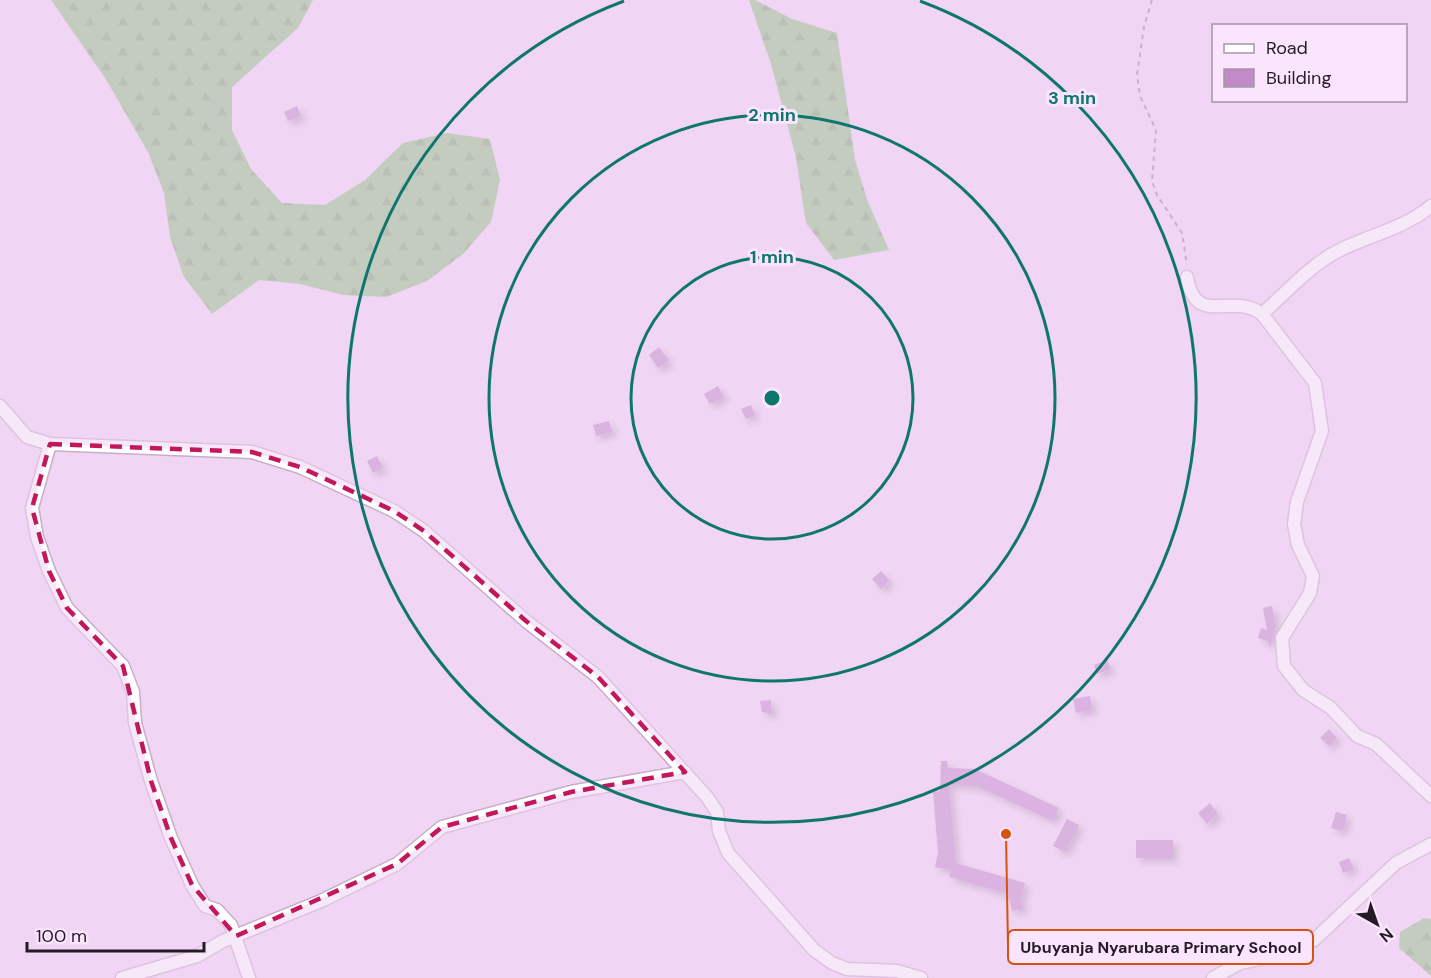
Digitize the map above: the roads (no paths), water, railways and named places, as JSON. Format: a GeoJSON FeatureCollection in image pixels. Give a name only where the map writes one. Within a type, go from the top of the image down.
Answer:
{"type":"FeatureCollection","features":[{"type":"Feature","properties":{"kind":"street"},"geometry":{"type":"LineString","coordinates":[[1262,314],[1339,250],[1381,234],[1421,214],[1431,206]]}},
{"type":"Feature","properties":{"kind":"street"},"geometry":{"type":"LineString","coordinates":[[1187,277],[1190,294],[1197,303],[1212,308],[1234,305],[1254,308],[1262,314],[1315,384],[1322,431],[1297,502],[1294,524],[1298,545],[1313,576],[1310,593],[1282,638],[1284,666],[1303,690],[1331,708],[1357,736],[1376,744],[1431,796]]}},
{"type":"Feature","properties":{"kind":"street"},"geometry":{"type":"LineString","coordinates":[[0,406],[27,437],[50,444],[252,452],[300,466],[394,511],[424,531],[526,621],[598,677],[685,772],[717,812],[719,831],[728,853],[814,950],[832,963],[847,969],[897,971],[921,978]]}},
{"type":"Feature","properties":{"kind":"street"},"geometry":{"type":"LineString","coordinates":[[50,444],[32,508],[37,537],[49,572],[67,608],[123,666],[133,692],[135,723],[171,838],[192,885],[205,906],[217,910],[231,925],[249,978]]}},
{"type":"Feature","properties":{"kind":"street"},"geometry":{"type":"LineString","coordinates":[[122,978],[197,956],[236,936],[321,901],[397,864],[442,827],[571,792],[685,772]]}},
{"type":"Feature","properties":{"kind":"street"},"geometry":{"type":"LineString","coordinates":[[1213,978],[1240,963],[1279,955],[1314,940],[1396,863],[1431,844]]}},
{"type":"Feature","properties":{"kind":"place","name":"Ubuyanja Nyarubara Primary School"},"geometry":{"type":"Point","coordinates":[1006,834]}}]}
